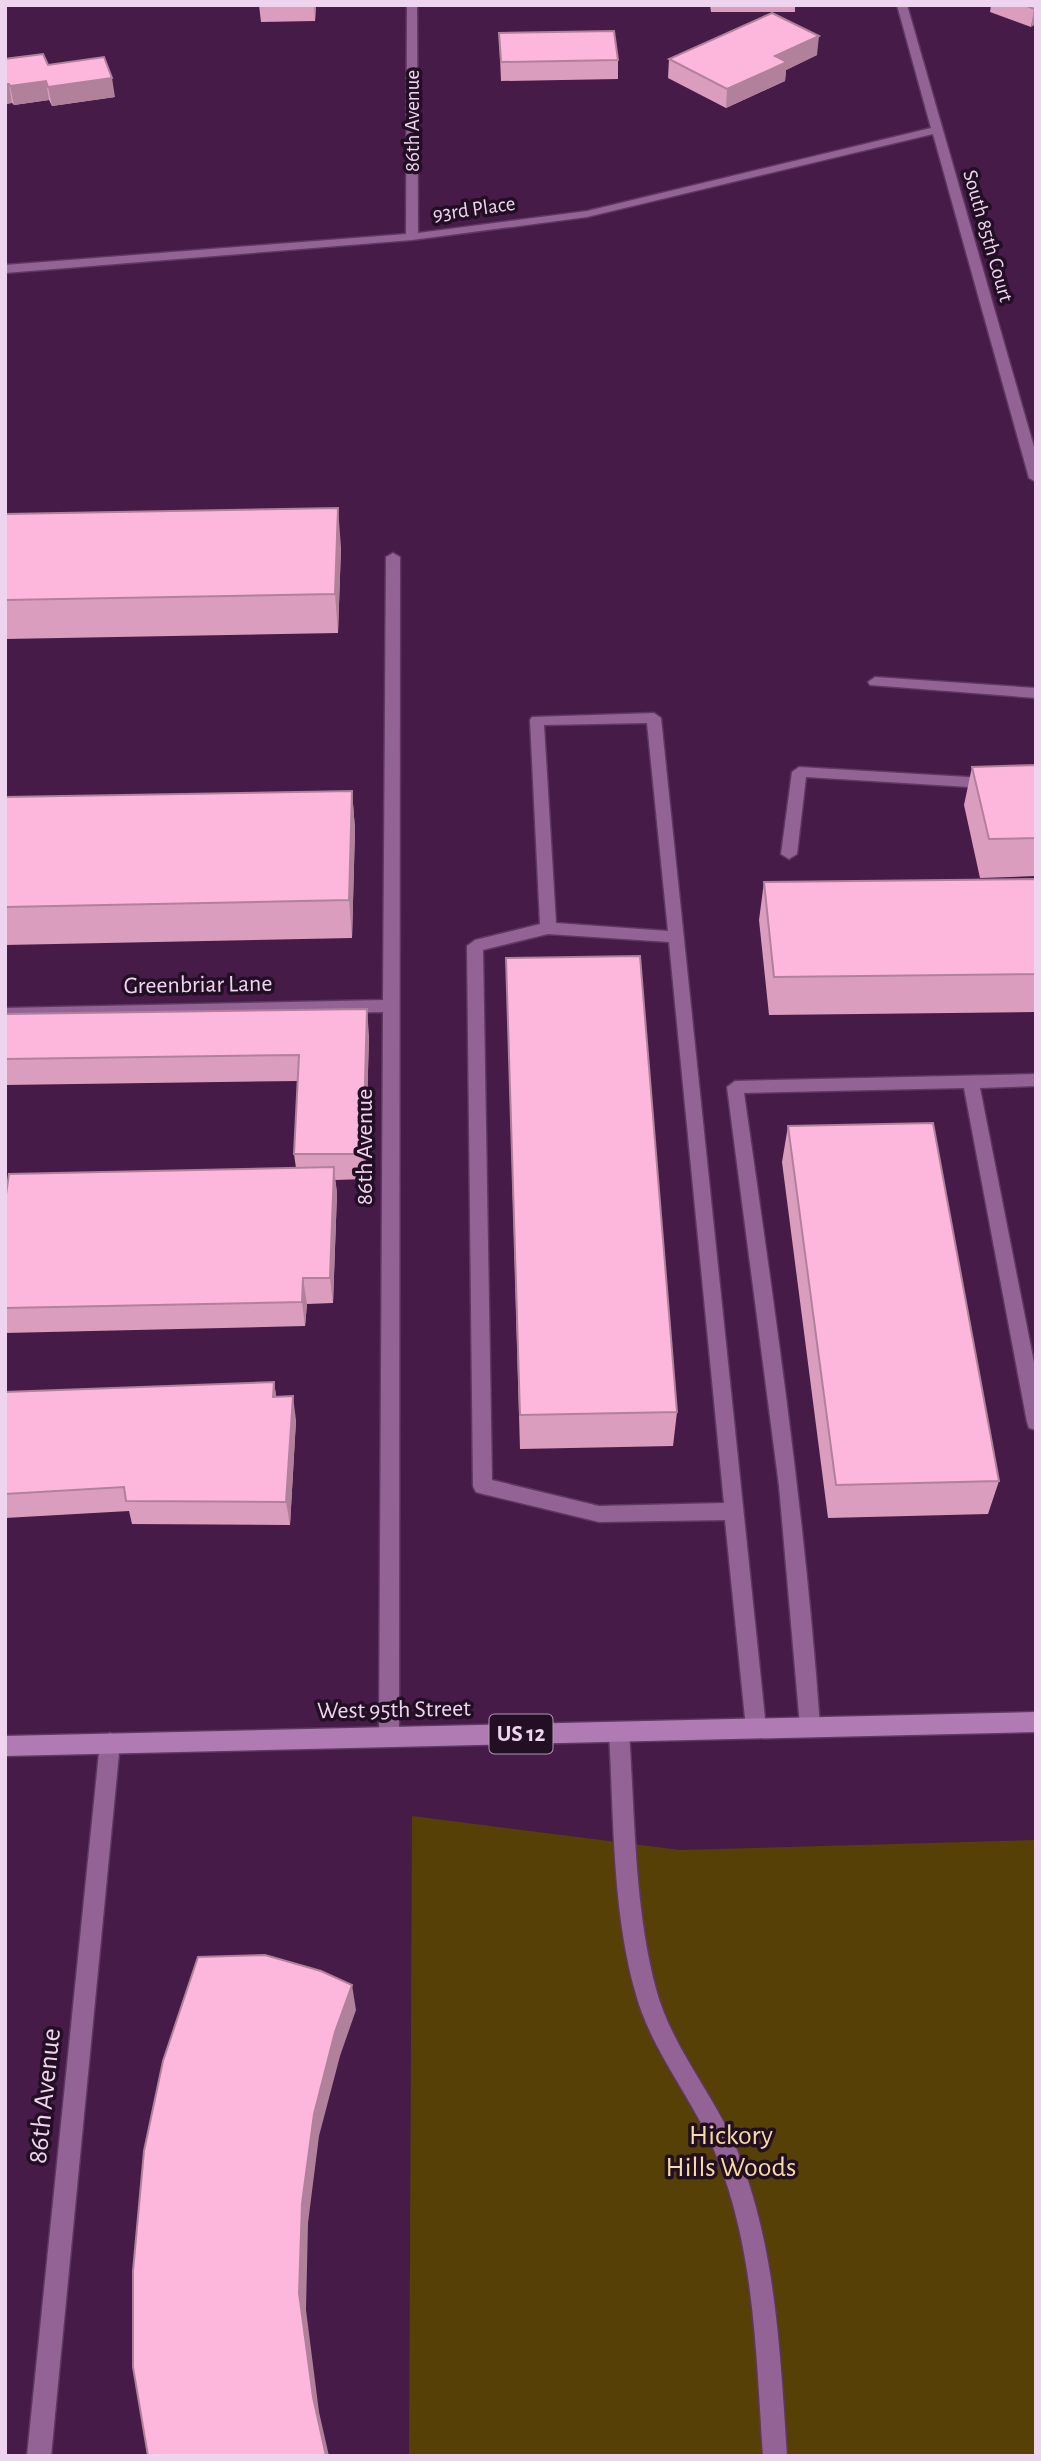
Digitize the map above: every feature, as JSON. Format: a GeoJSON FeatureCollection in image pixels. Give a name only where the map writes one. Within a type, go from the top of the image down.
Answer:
{"type":"FeatureCollection","features":[{"type":"Feature","properties":{"kind":"main road","name":"West 95th Street"},"geometry":{"type":"LineString","coordinates":[[5,1746],[1036,1722]]}},
{"type":"Feature","properties":{"kind":"street","name":"86th Avenue"},"geometry":{"type":"LineString","coordinates":[[412,5],[412,237]]}},
{"type":"Feature","properties":{"kind":"street","name":"South 85th Court"},"geometry":{"type":"LineString","coordinates":[[902,5],[1036,478]]}},
{"type":"Feature","properties":{"kind":"street","name":"93rd Place"},"geometry":{"type":"LineString","coordinates":[[5,269],[412,237],[587,214],[939,129]]}},
{"type":"Feature","properties":{"kind":"street","name":"86th Avenue"},"geometry":{"type":"LineString","coordinates":[[390,1737],[393,557]]}},
{"type":"Feature","properties":{"kind":"street"},"geometry":{"type":"LineString","coordinates":[[875,682],[1036,693]]}},
{"type":"Feature","properties":{"kind":"street"},"geometry":{"type":"LineString","coordinates":[[548,928],[537,720],[654,718],[756,1728]]}},
{"type":"Feature","properties":{"kind":"street"},"geometry":{"type":"LineString","coordinates":[[789,854],[799,772],[1036,786]]}},
{"type":"Feature","properties":{"kind":"street"},"geometry":{"type":"LineString","coordinates":[[676,937],[548,928],[475,946],[483,1486],[599,1514],[734,1511]]}},
{"type":"Feature","properties":{"kind":"street","name":"Greenbriar Lane"},"geometry":{"type":"LineString","coordinates":[[5,1014],[391,1006]]}},
{"type":"Feature","properties":{"kind":"street"},"geometry":{"type":"LineString","coordinates":[[810,1726],[804,1619],[794,1529],[736,1087],[1036,1080]]}},
{"type":"Feature","properties":{"kind":"street"},"geometry":{"type":"LineString","coordinates":[[971,1082],[1036,1422]]}},
{"type":"Feature","properties":{"kind":"street"},"geometry":{"type":"LineString","coordinates":[[619,1732],[632,1929],[642,1979],[664,2038],[725,2148],[748,2211],[763,2305],[775,2456]]}},
{"type":"Feature","properties":{"kind":"street","name":"86th Avenue"},"geometry":{"type":"LineString","coordinates":[[39,2456],[110,1743]]}},
{"type":"Feature","properties":{"kind":"green space","name":"Hickory Hills Woods"},"geometry":{"type":"Polygon","coordinates":[[[412,1816],[680,1850],[1036,1840],[1036,2456],[409,2456],[412,1816]]]}},
{"type":"Feature","properties":{"kind":"building"},"geometry":{"type":"Polygon","coordinates":[[[772,13],[819,36],[775,56],[787,62],[727,89],[669,59],[772,13]]]}},
{"type":"Feature","properties":{"kind":"building"},"geometry":{"type":"Polygon","coordinates":[[[614,31],[618,60],[501,62],[499,33],[614,31]]]}},
{"type":"Feature","properties":{"kind":"building"},"geometry":{"type":"Polygon","coordinates":[[[43,54],[48,65],[104,57],[112,78],[48,87],[46,81],[10,86],[5,84],[5,59],[43,54]]]}},
{"type":"Feature","properties":{"kind":"building"},"geometry":{"type":"Polygon","coordinates":[[[338,508],[335,594],[5,600],[5,514],[338,508]]]}},
{"type":"Feature","properties":{"kind":"building"},"geometry":{"type":"Polygon","coordinates":[[[1036,765],[1036,838],[989,839],[972,767],[1036,765]]]}},
{"type":"Feature","properties":{"kind":"building"},"geometry":{"type":"Polygon","coordinates":[[[352,791],[349,900],[5,907],[5,797],[352,791]]]}},
{"type":"Feature","properties":{"kind":"building"},"geometry":{"type":"Polygon","coordinates":[[[1036,879],[1036,974],[774,977],[764,882],[1036,879]]]}},
{"type":"Feature","properties":{"kind":"building"},"geometry":{"type":"Polygon","coordinates":[[[640,956],[677,1412],[520,1415],[506,958],[640,956]]]}},
{"type":"Feature","properties":{"kind":"building"},"geometry":{"type":"Polygon","coordinates":[[[367,1009],[363,1154],[294,1154],[299,1055],[5,1059],[5,1014],[367,1009]]]}},
{"type":"Feature","properties":{"kind":"building"},"geometry":{"type":"Polygon","coordinates":[[[933,1123],[999,1481],[836,1485],[788,1126],[933,1123]]]}},
{"type":"Feature","properties":{"kind":"building"},"geometry":{"type":"Polygon","coordinates":[[[334,1167],[330,1278],[303,1278],[302,1302],[5,1308],[5,1201],[9,1174],[334,1167]]]}},
{"type":"Feature","properties":{"kind":"building"},"geometry":{"type":"Polygon","coordinates":[[[274,1382],[273,1397],[293,1396],[286,1502],[126,1501],[124,1487],[5,1494],[5,1392],[274,1382]]]}},
{"type":"Feature","properties":{"kind":"building"},"geometry":{"type":"Polygon","coordinates":[[[265,1955],[321,1971],[352,1985],[335,2032],[314,2114],[302,2203],[299,2293],[313,2397],[326,2456],[148,2456],[133,2367],[133,2271],[144,2151],[163,2061],[198,1957],[265,1955]]]}}]}
